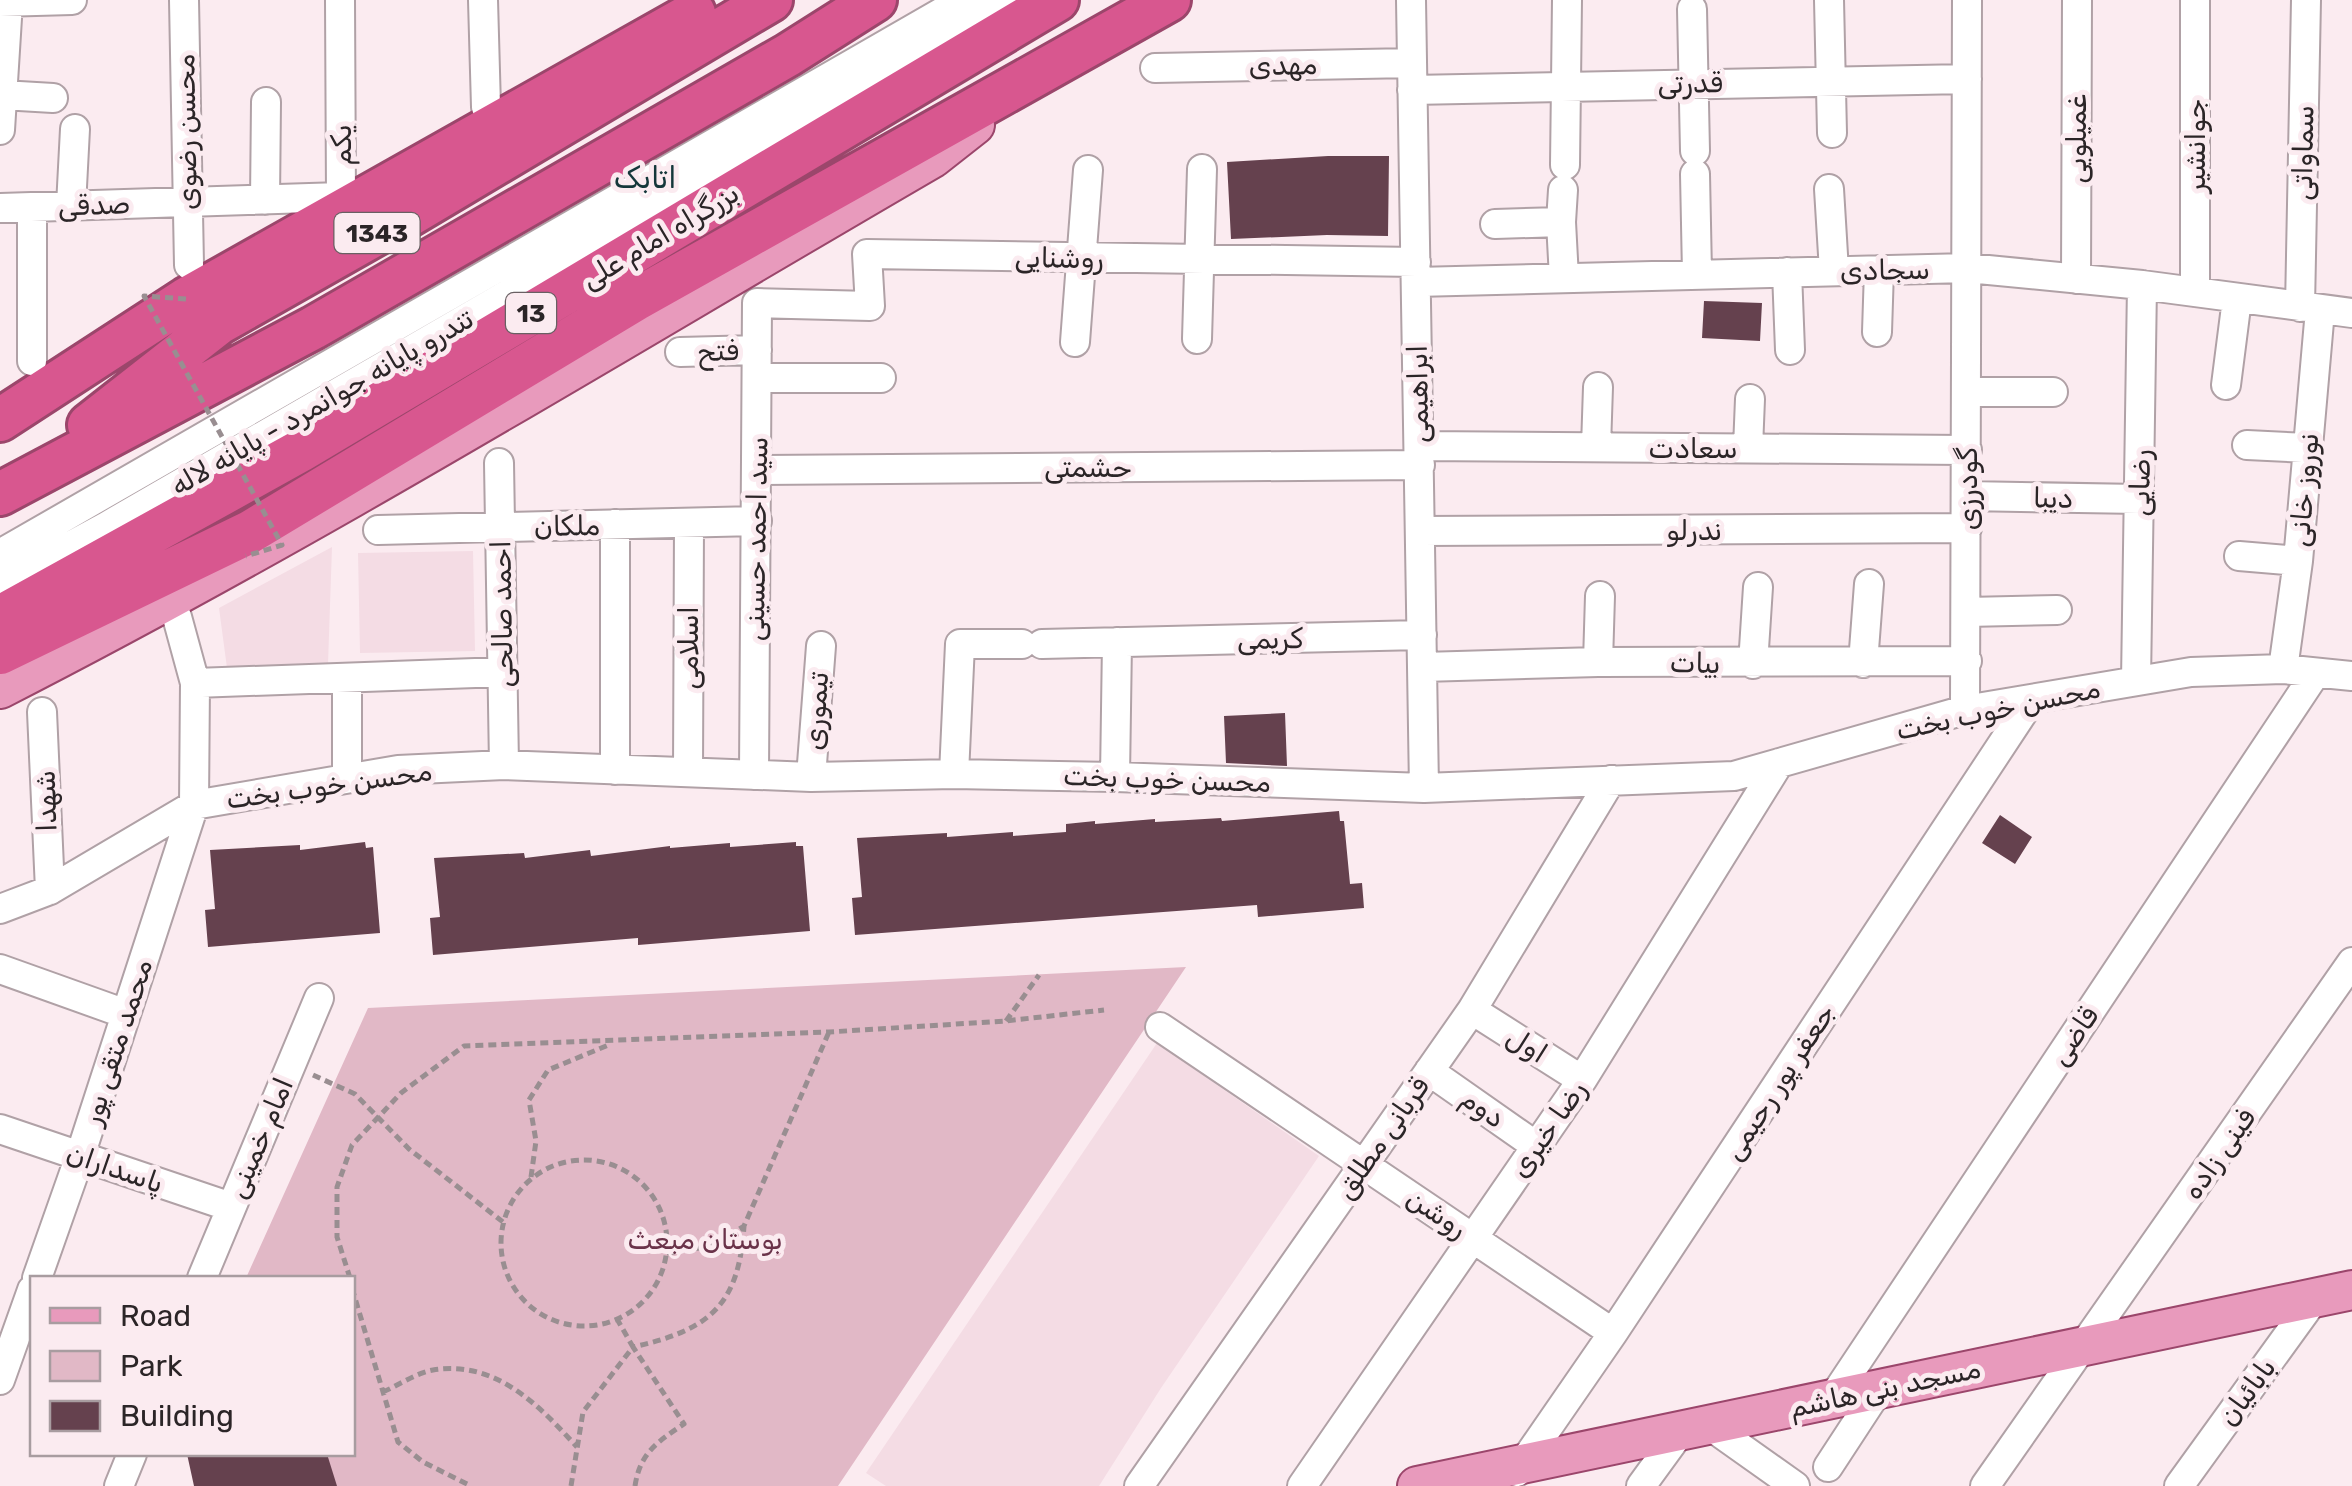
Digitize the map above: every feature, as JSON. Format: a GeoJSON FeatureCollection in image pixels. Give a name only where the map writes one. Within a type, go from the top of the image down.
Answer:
{"type":"FeatureCollection","features":[{"type":"Feature","properties":{"kind":"highway","name":"1343"},"geometry":{"type":"LineString","coordinates":[[0,420],[187,282],[716,0]]}},
{"type":"Feature","properties":{"kind":"highway","name":"1343"},"geometry":{"type":"LineString","coordinates":[[1,494],[219,323],[771,0]]}},
{"type":"Feature","properties":{"kind":"highway"},"geometry":{"type":"LineString","coordinates":[[1,494],[313,328],[875,0]]}},
{"type":"Feature","properties":{"kind":"highway","name":"بزرگراه امام علی"},"geometry":{"type":"LineString","coordinates":[[0,617],[300,451],[1057,0]]}},
{"type":"Feature","properties":{"kind":"highway"},"geometry":{"type":"LineString","coordinates":[[0,653],[250,532],[635,300],[1169,0]]}},
{"type":"Feature","properties":{"kind":"main road"},"geometry":{"type":"LineString","coordinates":[[0,689],[330,513],[933,158],[1062,59]]}},
{"type":"Feature","properties":{"kind":"main road","name":"مسجد بنی هاشم"},"geometry":{"type":"LineString","coordinates":[[1418,1486],[1515,1475],[1695,1428],[2352,1290]]}},
{"type":"Feature","properties":{"kind":"street"},"geometry":{"type":"LineString","coordinates":[[0,130],[4,2],[72,0]]}},
{"type":"Feature","properties":{"kind":"street","name":"محسن رضوی"},"geometry":{"type":"LineString","coordinates":[[184,0],[187,282]]}},
{"type":"Feature","properties":{"kind":"street","name":"یکم"},"geometry":{"type":"LineString","coordinates":[[188,202],[342,196],[340,0]]}},
{"type":"Feature","properties":{"kind":"street"},"geometry":{"type":"LineString","coordinates":[[484,0],[486,107]]}},
{"type":"Feature","properties":{"kind":"street"},"geometry":{"type":"LineString","coordinates":[[0,554],[964,0]]}},
{"type":"Feature","properties":{"kind":"street","name":"تندرو پایانه جوانمرد - پایانه لاله"},"geometry":{"type":"LineString","coordinates":[[0,584],[766,145],[1002,0]]}},
{"type":"Feature","properties":{"kind":"street","name":"ابراهیمی"},"geometry":{"type":"LineString","coordinates":[[1411,0],[1424,788]]}},
{"type":"Feature","properties":{"kind":"street"},"geometry":{"type":"LineString","coordinates":[[1564,278],[1561,222],[1567,0]]}},
{"type":"Feature","properties":{"kind":"street"},"geometry":{"type":"LineString","coordinates":[[1829,0],[1832,133]]}},
{"type":"Feature","properties":{"kind":"street"},"geometry":{"type":"LineString","coordinates":[[1967,0],[1968,268]]}},
{"type":"Feature","properties":{"kind":"street","name":"غمیلویی"},"geometry":{"type":"LineString","coordinates":[[2076,0],[2076,279]]}},
{"type":"Feature","properties":{"kind":"street","name":"جوانشیر"},"geometry":{"type":"LineString","coordinates":[[2195,0],[2195,292]]}},
{"type":"Feature","properties":{"kind":"street","name":"سماواتی"},"geometry":{"type":"LineString","coordinates":[[2306,0],[2310,308]]}},
{"type":"Feature","properties":{"kind":"street"},"geometry":{"type":"LineString","coordinates":[[1692,10],[1696,273]]}},
{"type":"Feature","properties":{"kind":"street","name":"مهدی"},"geometry":{"type":"LineString","coordinates":[[1155,68],[1412,76]]}},
{"type":"Feature","properties":{"kind":"street","name":"قدرتی"},"geometry":{"type":"LineString","coordinates":[[1412,76],[1566,85],[1967,79]]}},
{"type":"Feature","properties":{"kind":"street"},"geometry":{"type":"LineString","coordinates":[[1,109],[53,98]]}},
{"type":"Feature","properties":{"kind":"street"},"geometry":{"type":"LineString","coordinates":[[265,200],[266,102]]}},
{"type":"Feature","properties":{"kind":"street"},"geometry":{"type":"LineString","coordinates":[[71,206],[76,129]]}},
{"type":"Feature","properties":{"kind":"street"},"geometry":{"type":"LineString","coordinates":[[1197,339],[1202,169]]}},
{"type":"Feature","properties":{"kind":"street"},"geometry":{"type":"LineString","coordinates":[[1075,342],[1088,170]]}},
{"type":"Feature","properties":{"kind":"street"},"geometry":{"type":"LineString","coordinates":[[1830,189],[1834,272]]}},
{"type":"Feature","properties":{"kind":"street","name":"صدقی"},"geometry":{"type":"LineString","coordinates":[[0,208],[188,202]]}},
{"type":"Feature","properties":{"kind":"street"},"geometry":{"type":"LineString","coordinates":[[32,207],[32,361]]}},
{"type":"Feature","properties":{"kind":"street"},"geometry":{"type":"LineString","coordinates":[[1495,224],[1561,222]]}},
{"type":"Feature","properties":{"kind":"street","name":"روشنایی"},"geometry":{"type":"LineString","coordinates":[[757,303],[870,306],[867,254],[1199,259],[1416,272]]}},
{"type":"Feature","properties":{"kind":"street","name":"سجادی"},"geometry":{"type":"LineString","coordinates":[[1416,272],[1564,278],[1968,268],[2142,285],[2352,313]]}},
{"type":"Feature","properties":{"kind":"street","name":"گودرزی"},"geometry":{"type":"LineString","coordinates":[[1965,710],[1968,268]]}},
{"type":"Feature","properties":{"kind":"street"},"geometry":{"type":"LineString","coordinates":[[1877,332],[1879,270]]}},
{"type":"Feature","properties":{"kind":"street"},"geometry":{"type":"LineString","coordinates":[[1787,272],[1790,350]]}},
{"type":"Feature","properties":{"kind":"street","name":"رضایی"},"geometry":{"type":"LineString","coordinates":[[2136,681],[2142,285]]}},
{"type":"Feature","properties":{"kind":"street"},"geometry":{"type":"LineString","coordinates":[[2226,384],[2237,298]]}},
{"type":"Feature","properties":{"kind":"street","name":"سید احمد حسینی"},"geometry":{"type":"LineString","coordinates":[[754,775],[757,303]]}},
{"type":"Feature","properties":{"kind":"street","name":"نوروز خانی"},"geometry":{"type":"LineString","coordinates":[[2283,669],[2308,448],[2310,308]]}},
{"type":"Feature","properties":{"kind":"street","name":"فتح"},"geometry":{"type":"LineString","coordinates":[[680,352],[881,378]]}},
{"type":"Feature","properties":{"kind":"street"},"geometry":{"type":"LineString","coordinates":[[1596,447],[1598,388]]}},
{"type":"Feature","properties":{"kind":"street"},"geometry":{"type":"LineString","coordinates":[[1967,392],[2053,392]]}},
{"type":"Feature","properties":{"kind":"street"},"geometry":{"type":"LineString","coordinates":[[1748,448],[1750,398]]}},
{"type":"Feature","properties":{"kind":"street"},"geometry":{"type":"LineString","coordinates":[[2247,445],[2308,448]]}},
{"type":"Feature","properties":{"kind":"street","name":"سعادت"},"geometry":{"type":"LineString","coordinates":[[1419,455],[1596,447],[1967,450]]}},
{"type":"Feature","properties":{"kind":"street","name":"حشمتی"},"geometry":{"type":"LineString","coordinates":[[756,470],[1419,455]]}},
{"type":"Feature","properties":{"kind":"street","name":"احمد صالحی"},"geometry":{"type":"LineString","coordinates":[[498,462],[504,766]]}},
{"type":"Feature","properties":{"kind":"street","name":"دیبا"},"geometry":{"type":"LineString","coordinates":[[1967,496],[2140,499]]}},
{"type":"Feature","properties":{"kind":"street","name":"ملکان"},"geometry":{"type":"LineString","coordinates":[[378,530],[756,521]]}},
{"type":"Feature","properties":{"kind":"street","name":"اسلامی"},"geometry":{"type":"LineString","coordinates":[[688,523],[688,772]]}},
{"type":"Feature","properties":{"kind":"street"},"geometry":{"type":"LineString","coordinates":[[615,524],[615,770]]}},
{"type":"Feature","properties":{"kind":"street","name":"ندرلو"},"geometry":{"type":"LineString","coordinates":[[1421,531],[1967,528]]}},
{"type":"Feature","properties":{"kind":"street"},"geometry":{"type":"LineString","coordinates":[[2238,556],[2298,562]]}},
{"type":"Feature","properties":{"kind":"street"},"geometry":{"type":"LineString","coordinates":[[1863,662],[1869,584]]}},
{"type":"Feature","properties":{"kind":"street"},"geometry":{"type":"LineString","coordinates":[[1753,664],[1758,587]]}},
{"type":"Feature","properties":{"kind":"street"},"geometry":{"type":"LineString","coordinates":[[1598,662],[1600,596]]}},
{"type":"Feature","properties":{"kind":"street"},"geometry":{"type":"LineString","coordinates":[[1967,612],[2057,610]]}},
{"type":"Feature","properties":{"kind":"street","name":"محمد متقی پور"},"geometry":{"type":"LineString","coordinates":[[37,1276],[80,1156],[194,805],[194,683],[177,616]]}},
{"type":"Feature","properties":{"kind":"street","name":"کریمی"},"geometry":{"type":"LineString","coordinates":[[954,774],[960,644],[1422,635]]}},
{"type":"Feature","properties":{"kind":"street"},"geometry":{"type":"LineString","coordinates":[[1116,777],[1117,642]]}},
{"type":"Feature","properties":{"kind":"street","name":"تیموری"},"geometry":{"type":"LineString","coordinates":[[811,777],[821,646]]}},
{"type":"Feature","properties":{"kind":"street","name":"بیات"},"geometry":{"type":"LineString","coordinates":[[1423,667],[1598,662],[1967,661]]}},
{"type":"Feature","properties":{"kind":"street","name":"محسن خوب بخت"},"geometry":{"type":"LineString","coordinates":[[0,910],[50,890],[194,805],[398,770],[504,766],[811,777],[954,774],[1424,788],[1734,776],[1965,710],[2191,672],[2283,669],[2352,676]]}},
{"type":"Feature","properties":{"kind":"street"},"geometry":{"type":"LineString","coordinates":[[194,683],[503,672]]}},
{"type":"Feature","properties":{"kind":"street","name":"قاضی"},"geometry":{"type":"LineString","coordinates":[[1832,1398],[2316,674]]}},
{"type":"Feature","properties":{"kind":"street"},"geometry":{"type":"LineString","coordinates":[[346,778],[347,678]]}},
{"type":"Feature","properties":{"kind":"street","name":"جعفر پور رحیمی"},"geometry":{"type":"LineString","coordinates":[[1515,1475],[2032,698]]}},
{"type":"Feature","properties":{"kind":"street","name":"شهدا"},"geometry":{"type":"LineString","coordinates":[[42,712],[50,890]]}},
{"type":"Feature","properties":{"kind":"street","name":"رضا خیری"},"geometry":{"type":"LineString","coordinates":[[1302,1486],[1582,1080],[1779,763]]}},
{"type":"Feature","properties":{"kind":"street","name":"قربانی مطلق"},"geometry":{"type":"LineString","coordinates":[[1138,1486],[1472,1010],[1612,780]]}},
{"type":"Feature","properties":{"kind":"street","name":"فینی زاده"},"geometry":{"type":"LineString","coordinates":[[1985,1486],[2352,962]]}},
{"type":"Feature","properties":{"kind":"street"},"geometry":{"type":"LineString","coordinates":[[0,969],[126,1014]]}},
{"type":"Feature","properties":{"kind":"street","name":"امام خمینی"},"geometry":{"type":"LineString","coordinates":[[203,1276],[318,998]]}},
{"type":"Feature","properties":{"kind":"street","name":"اول"},"geometry":{"type":"LineString","coordinates":[[1472,1010],[1582,1080]]}},
{"type":"Feature","properties":{"kind":"street","name":"روشن"},"geometry":{"type":"LineString","coordinates":[[1160,1026],[1613,1333]]}},
{"type":"Feature","properties":{"kind":"street","name":"دوم"},"geometry":{"type":"LineString","coordinates":[[1430,1070],[1536,1146]]}},
{"type":"Feature","properties":{"kind":"street","name":"پاسداران"},"geometry":{"type":"LineString","coordinates":[[0,1129],[230,1208]]}},
{"type":"Feature","properties":{"kind":"street"},"geometry":{"type":"LineString","coordinates":[[0,1380],[30,1296]]}},
{"type":"Feature","properties":{"kind":"street","name":"بابائیان"},"geometry":{"type":"LineString","coordinates":[[2179,1486],[2315,1298]]}},
{"type":"Feature","properties":{"kind":"street"},"geometry":{"type":"LineString","coordinates":[[1828,1467],[1879,1388]]}},
{"type":"Feature","properties":{"kind":"street"},"geometry":{"type":"LineString","coordinates":[[1641,1486],[1695,1428],[1795,1486]]}},
{"type":"Feature","properties":{"kind":"street"},"geometry":{"type":"LineString","coordinates":[[119,1486],[131,1456]]}},
{"type":"Feature","properties":{"kind":"path"},"geometry":{"type":"LineString","coordinates":[[187,282],[144,296],[282,545],[246,556]]}},
{"type":"Feature","properties":{"kind":"path"},"geometry":{"type":"LineString","coordinates":[[1005,1022],[1039,974]]}},
{"type":"Feature","properties":{"kind":"path"},"geometry":{"type":"LineString","coordinates":[[349,1276],[337,1237],[337,1186],[352,1145],[428,1070],[464,1046],[829,1032],[1005,1022],[1104,1010]]}},
{"type":"Feature","properties":{"kind":"path"},"geometry":{"type":"LineString","coordinates":[[571,1486],[583,1412],[633,1347],[670,1339],[726,1301],[742,1260],[744,1226],[829,1032]]}},
{"type":"Feature","properties":{"kind":"path"},"geometry":{"type":"LineString","coordinates":[[531,1177],[536,1141],[528,1100],[548,1070],[583,1052],[619,1041]]}},
{"type":"Feature","properties":{"kind":"path"},"geometry":{"type":"LineString","coordinates":[[292,1065],[355,1094],[409,1149],[503,1222]]}},
{"type":"Feature","properties":{"kind":"path"},"geometry":{"type":"LineString","coordinates":[[582,1159],[610,1163],[636,1177],[655,1198],[665,1225],[667,1254],[658,1281],[642,1304],[617,1319],[592,1326],[565,1324],[540,1314],[521,1297],[507,1274],[501,1248],[503,1222],[514,1197],[531,1177],[554,1164],[582,1159]]}},
{"type":"Feature","properties":{"kind":"path"},"geometry":{"type":"LineString","coordinates":[[667,1254],[712,1246],[744,1226]]}},
{"type":"Feature","properties":{"kind":"path"},"geometry":{"type":"LineString","coordinates":[[355,1298],[398,1442],[422,1462],[470,1486]]}},
{"type":"Feature","properties":{"kind":"path"},"geometry":{"type":"LineString","coordinates":[[617,1319],[684,1424],[638,1463],[635,1486]]}},
{"type":"Feature","properties":{"kind":"path"},"geometry":{"type":"LineString","coordinates":[[383,1392],[430,1370],[469,1368],[506,1382],[577,1446]]}},
{"type":"Feature","properties":{"kind":"shaded area"},"geometry":{"type":"Polygon","coordinates":[[[332,547],[328,664],[227,668],[219,608],[332,547]]]}},
{"type":"Feature","properties":{"kind":"shaded area"},"geometry":{"type":"Polygon","coordinates":[[[473,551],[475,651],[360,653],[358,553],[473,551]]]}},
{"type":"Feature","properties":{"kind":"shaded area"},"geometry":{"type":"Polygon","coordinates":[[[1157,1043],[1319,1156],[1099,1486],[886,1486],[866,1473],[1157,1043]]]}},
{"type":"Feature","properties":{"kind":"green space","name":"بوستان مبعث"},"geometry":{"type":"Polygon","coordinates":[[[1186,967],[838,1486],[240,1486],[233,1456],[355,1456],[355,1276],[247,1276],[368,1008],[1186,967]]]}},
{"type":"Feature","properties":{"kind":"building"},"geometry":{"type":"Polygon","coordinates":[[[1389,156],[1388,236],[1231,239],[1227,162],[1389,156]]]}},
{"type":"Feature","properties":{"kind":"building"},"geometry":{"type":"Polygon","coordinates":[[[1704,301],[1762,303],[1760,341],[1702,338],[1704,301]]]}},
{"type":"Feature","properties":{"kind":"building"},"geometry":{"type":"Polygon","coordinates":[[[1285,713],[1287,766],[1226,763],[1224,716],[1285,713]]]}},
{"type":"Feature","properties":{"kind":"building"},"geometry":{"type":"Polygon","coordinates":[[[1339,811],[1340,821],[1344,821],[1350,884],[1362,883],[1364,908],[1258,917],[1257,905],[855,935],[852,898],[862,897],[857,838],[1013,832],[1013,836],[1066,832],[1066,824],[1095,821],[1222,821],[1339,811]]]}},
{"type":"Feature","properties":{"kind":"building"},"geometry":{"type":"Polygon","coordinates":[[[2000,815],[2032,837],[2015,864],[1982,843],[2000,815]]]}},
{"type":"Feature","properties":{"kind":"building"},"geometry":{"type":"Polygon","coordinates":[[[365,842],[366,848],[373,847],[380,933],[208,947],[205,910],[215,909],[210,850],[300,845],[300,850],[365,842]]]}},
{"type":"Feature","properties":{"kind":"building"},"geometry":{"type":"Polygon","coordinates":[[[796,842],[796,846],[803,846],[810,931],[638,945],[638,938],[433,955],[430,918],[440,917],[434,858],[524,853],[525,858],[590,850],[591,856],[670,846],[796,842]]]}},
{"type":"Feature","properties":{"kind":"building"},"geometry":{"type":"Polygon","coordinates":[[[187,1456],[328,1456],[337,1486],[194,1486],[187,1456]]]}},
{"type":"Feature","properties":{"kind":"district","name":"اتابک"},"geometry":{"type":"Point","coordinates":[645,178]}}]}
